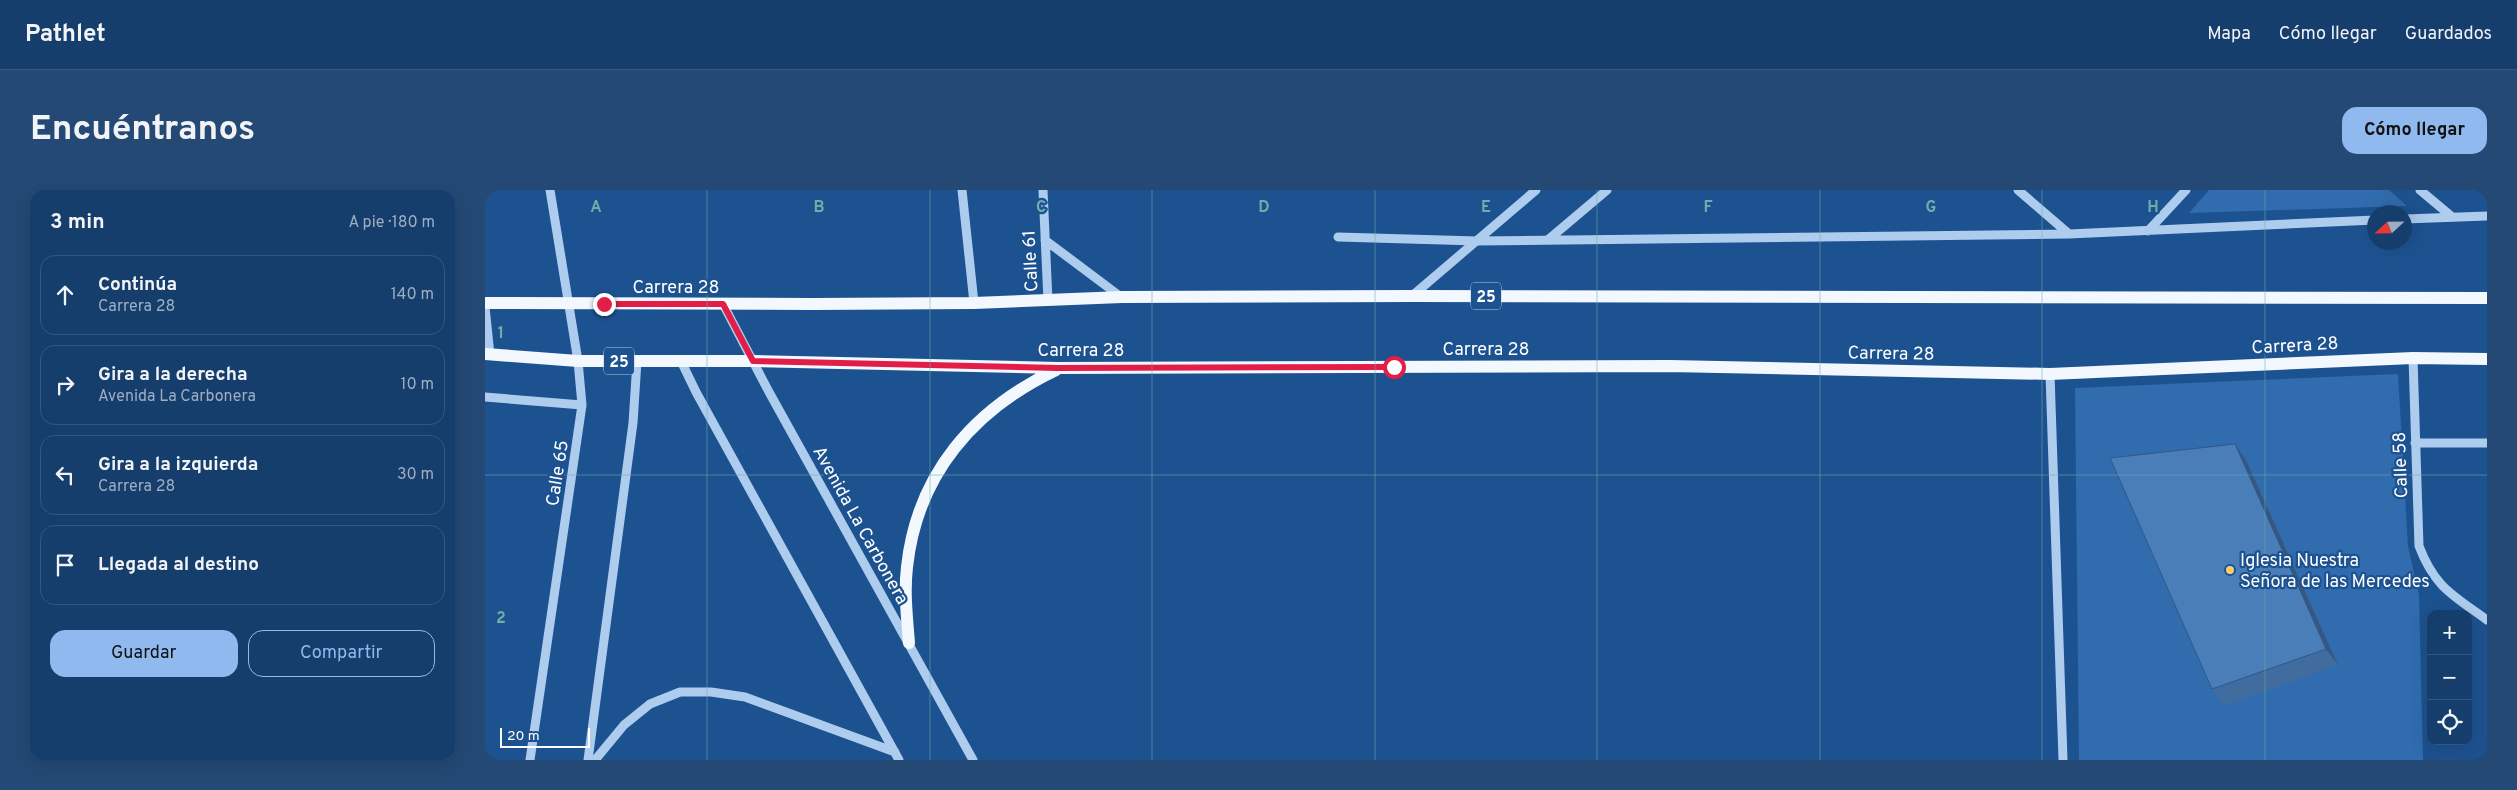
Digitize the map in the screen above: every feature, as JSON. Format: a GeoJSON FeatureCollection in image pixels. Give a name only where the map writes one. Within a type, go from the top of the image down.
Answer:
{"type":"FeatureCollection","features":[{"type":"Feature","properties":{"kind":"main road","name":"Carrera 28"},"geometry":{"type":"LineString","coordinates":[[485,303],[974,303],[1122,297],[1412,296],[2487,298]]}},
{"type":"Feature","properties":{"kind":"main road","name":"Carrera 28"},"geometry":{"type":"LineString","coordinates":[[487,354],[578,361],[753,361],[1058,368],[1670,366],[2050,374],[2413,358],[2487,359]]}},
{"type":"Feature","properties":{"kind":"main road"},"geometry":{"type":"LineString","coordinates":[[909,642],[906,604],[907,567],[914,530],[927,495],[940,470],[967,432],[994,406],[1024,385],[1058,368]]}},
{"type":"Feature","properties":{"kind":"street","name":"Calle 65"},"geometry":{"type":"LineString","coordinates":[[530,760],[582,405],[578,361],[567,304],[551,190]]}},
{"type":"Feature","properties":{"kind":"street"},"geometry":{"type":"LineString","coordinates":[[962,190],[974,303]]}},
{"type":"Feature","properties":{"kind":"street","name":"Calle 61"},"geometry":{"type":"LineString","coordinates":[[1043,190],[1048,301]]}},
{"type":"Feature","properties":{"kind":"street"},"geometry":{"type":"LineString","coordinates":[[1412,296],[1536,190]]}},
{"type":"Feature","properties":{"kind":"street"},"geometry":{"type":"LineString","coordinates":[[1549,239],[1607,190]]}},
{"type":"Feature","properties":{"kind":"street"},"geometry":{"type":"LineString","coordinates":[[2018,190],[2069,234]]}},
{"type":"Feature","properties":{"kind":"street"},"geometry":{"type":"LineString","coordinates":[[2148,231],[2186,190]]}},
{"type":"Feature","properties":{"kind":"street"},"geometry":{"type":"LineString","coordinates":[[2420,190],[2451,216]]}},
{"type":"Feature","properties":{"kind":"street"},"geometry":{"type":"LineString","coordinates":[[2412,219],[2487,216]]}},
{"type":"Feature","properties":{"kind":"street"},"geometry":{"type":"LineString","coordinates":[[1338,238],[1477,241],[2069,234],[2367,220]]}},
{"type":"Feature","properties":{"kind":"street"},"geometry":{"type":"LineString","coordinates":[[1045,240],[1122,297]]}},
{"type":"Feature","properties":{"kind":"street","name":"Avenida La Carbonera"},"geometry":{"type":"LineString","coordinates":[[723,304],[973,760]]}},
{"type":"Feature","properties":{"kind":"street"},"geometry":{"type":"LineString","coordinates":[[485,307],[487,354]]}},
{"type":"Feature","properties":{"kind":"street","name":"Calle 58"},"geometry":{"type":"LineString","coordinates":[[2413,358],[2419,546],[2428,570],[2444,588],[2487,620]]}},
{"type":"Feature","properties":{"kind":"street"},"geometry":{"type":"LineString","coordinates":[[588,760],[633,423],[637,361]]}},
{"type":"Feature","properties":{"kind":"street"},"geometry":{"type":"LineString","coordinates":[[681,361],[696,392],[897,756]]}},
{"type":"Feature","properties":{"kind":"street"},"geometry":{"type":"LineString","coordinates":[[2050,374],[2063,760]]}},
{"type":"Feature","properties":{"kind":"street"},"geometry":{"type":"LineString","coordinates":[[485,396],[582,405]]}},
{"type":"Feature","properties":{"kind":"street"},"geometry":{"type":"LineString","coordinates":[[2415,443],[2487,442]]}},
{"type":"Feature","properties":{"kind":"street"},"geometry":{"type":"LineString","coordinates":[[595,760],[625,725],[650,704],[680,692],[711,692],[745,697],[897,756]]}},
{"type":"Feature","properties":{"kind":"shaded area"},"geometry":{"type":"Polygon","coordinates":[[[2209,190],[2389,190],[2406,205],[2367,205],[2367,207],[2189,213],[2209,190]]]}},
{"type":"Feature","properties":{"kind":"shaded area"},"geometry":{"type":"Polygon","coordinates":[[[2398,374],[2408,546],[2419,595],[2423,760],[2079,760],[2075,388],[2398,374]]]}},
{"type":"Feature","properties":{"kind":"building","name":"Iglesia Nuestra Señora de las Mercedes"},"geometry":{"type":"Polygon","coordinates":[[[2235,444],[2326,649],[2212,689],[2110,458],[2235,444]]]}},
{"type":"Feature","properties":{"kind":"place","name":"Iglesia Nuestra Señora de las Mercedes"},"geometry":{"type":"Point","coordinates":[2230,570]}},
{"type":"Feature","properties":{"kind":"route"},"geometry":{"type":"LineString","coordinates":[[604,304],[723,304],[753,361],[1058,368],[1394,367]]}}]}
